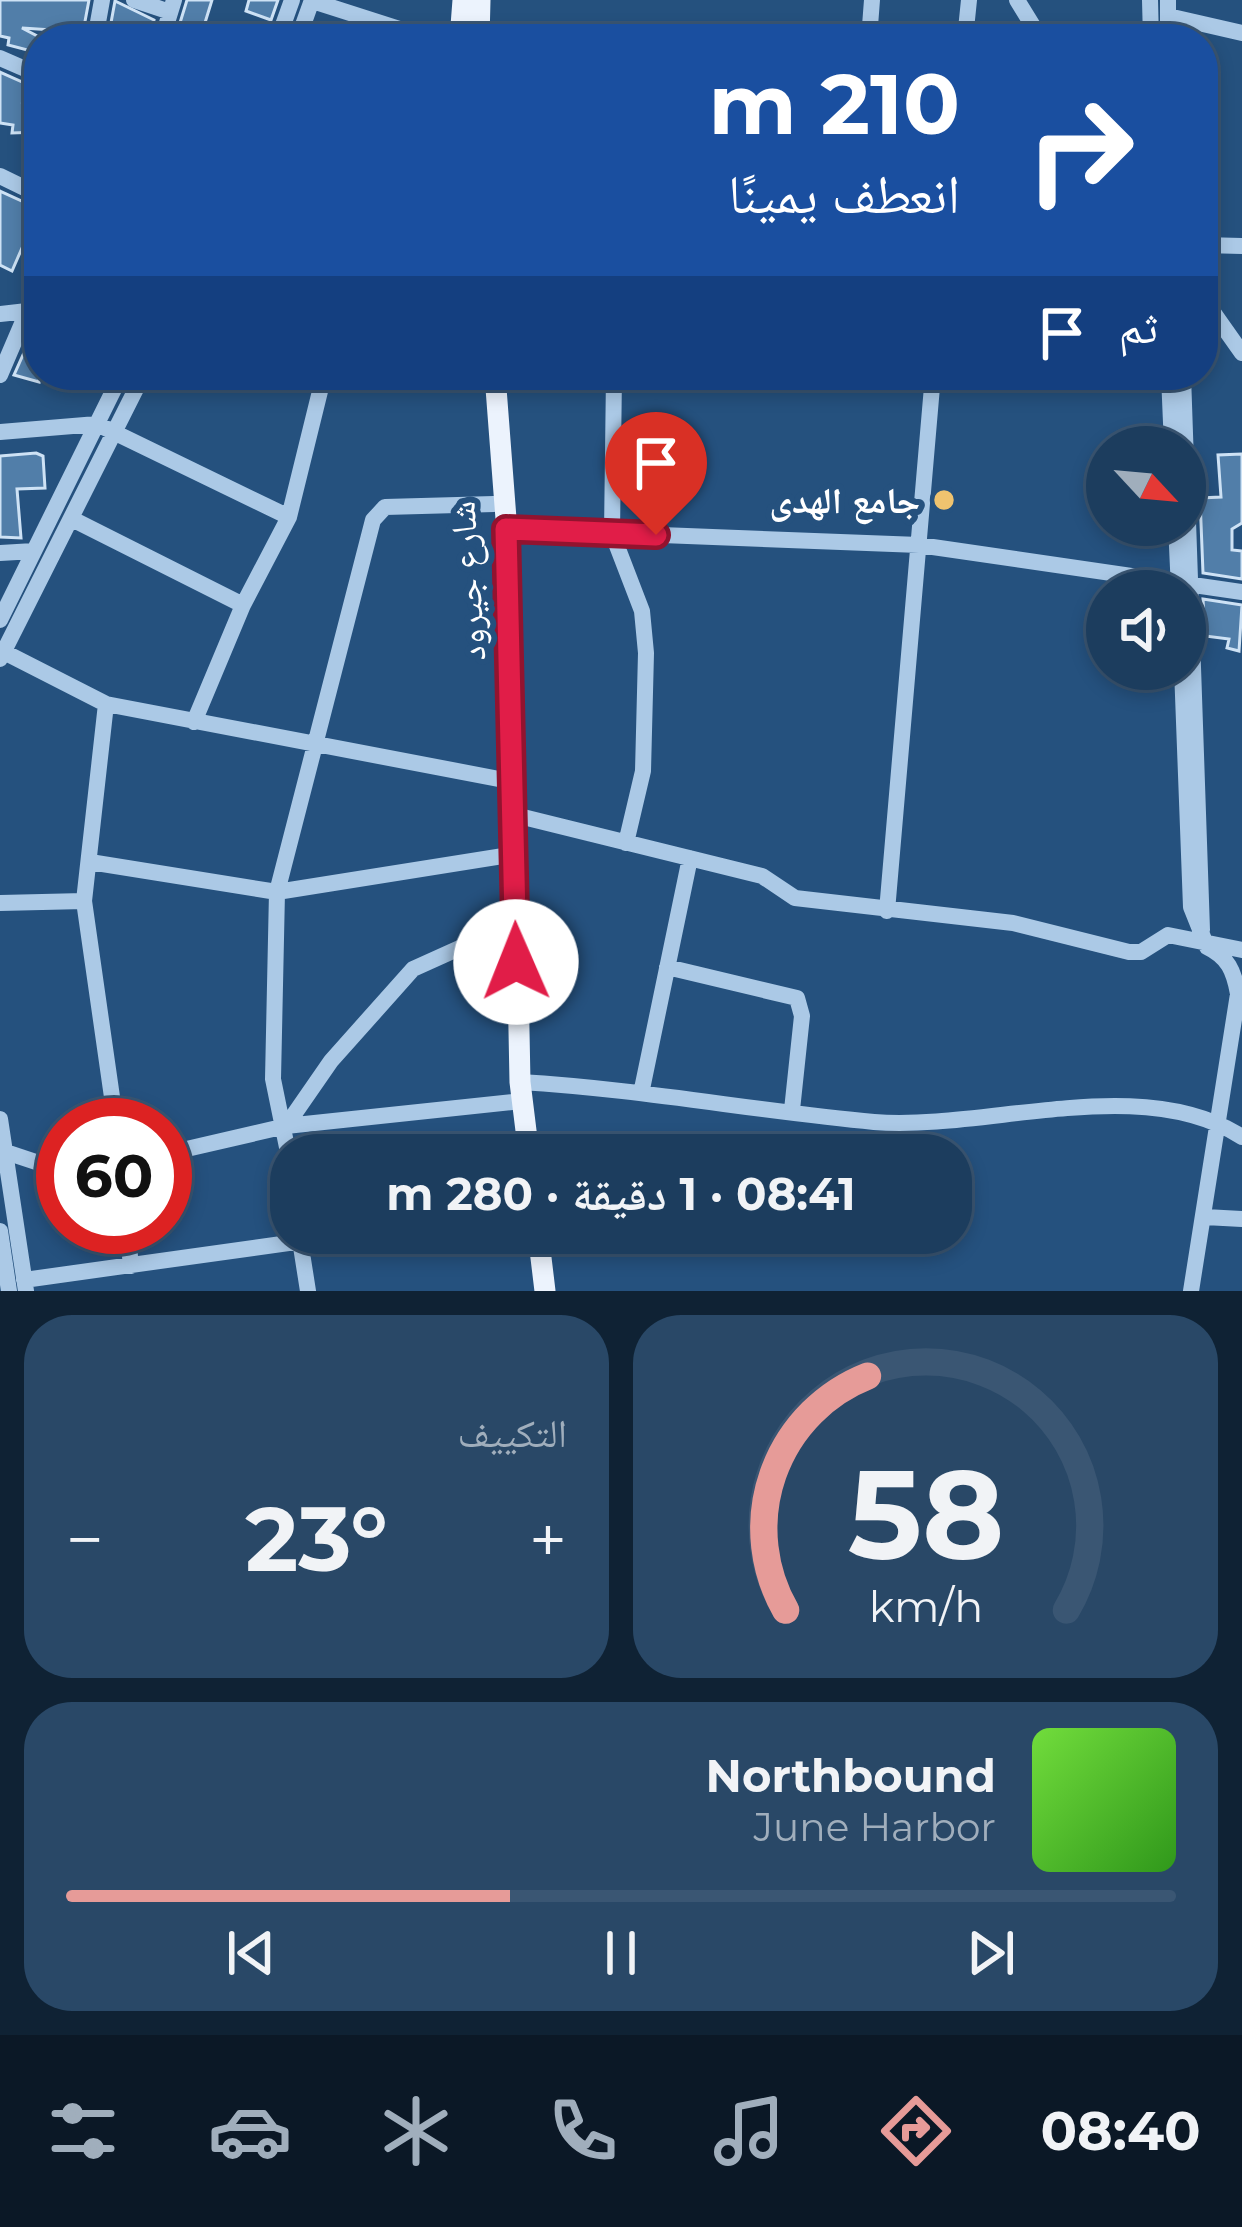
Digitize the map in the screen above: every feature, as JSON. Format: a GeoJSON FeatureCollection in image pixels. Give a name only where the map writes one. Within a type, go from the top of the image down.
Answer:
{"type":"FeatureCollection","features":[{"type":"Feature","properties":{"kind":"main road","name":"شارع جيرود"},"geometry":{"type":"LineString","coordinates":[[485,390],[515,782]]}},
{"type":"Feature","properties":{"kind":"main road","name":"شارع جيرود"},"geometry":{"type":"LineString","coordinates":[[496,390],[506,529],[515,922],[526,1134]]}},
{"type":"Feature","properties":{"kind":"main road"},"geometry":{"type":"LineString","coordinates":[[541,1254],[545,1291]]}},
{"type":"Feature","properties":{"kind":"street"},"geometry":{"type":"LineString","coordinates":[[134,0],[172,6]]}},
{"type":"Feature","properties":{"kind":"street"},"geometry":{"type":"LineString","coordinates":[[312,0],[372,24]]}},
{"type":"Feature","properties":{"kind":"street"},"geometry":{"type":"LineString","coordinates":[[1168,8],[1215,24]]}},
{"type":"Feature","properties":{"kind":"street"},"geometry":{"type":"LineString","coordinates":[[0,375],[24,317]]}},
{"type":"Feature","properties":{"kind":"street"},"geometry":{"type":"LineString","coordinates":[[1218,319],[1242,353]]}},
{"type":"Feature","properties":{"kind":"street"},"geometry":{"type":"LineString","coordinates":[[0,620],[114,390]]}},
{"type":"Feature","properties":{"kind":"street"},"geometry":{"type":"LineString","coordinates":[[135,390],[2,654],[106,704],[515,782]]}},
{"type":"Feature","properties":{"kind":"street"},"geometry":{"type":"LineString","coordinates":[[194,722],[243,605],[289,517],[321,390]]}},
{"type":"Feature","properties":{"kind":"street"},"geometry":{"type":"LineString","coordinates":[[614,390],[611,533],[642,611],[646,653],[643,771],[626,842]]}},
{"type":"Feature","properties":{"kind":"street"},"geometry":{"type":"LineString","coordinates":[[887,911],[932,390]]}},
{"type":"Feature","properties":{"kind":"street"},"geometry":{"type":"LineString","coordinates":[[1169,390],[1171,426]]}},
{"type":"Feature","properties":{"kind":"street"},"geometry":{"type":"LineString","coordinates":[[1183,390],[1183,570]]}},
{"type":"Feature","properties":{"kind":"street"},"geometry":{"type":"LineString","coordinates":[[0,432],[97,424],[116,429],[289,517]]}},
{"type":"Feature","properties":{"kind":"street"},"geometry":{"type":"LineString","coordinates":[[287,1134],[273,1079],[277,892],[378,511],[494,504]]}},
{"type":"Feature","properties":{"kind":"street"},"geometry":{"type":"LineString","coordinates":[[72,518],[243,605]]}},
{"type":"Feature","properties":{"kind":"street"},"geometry":{"type":"LineString","coordinates":[[506,529],[919,545],[1088,570]]}},
{"type":"Feature","properties":{"kind":"street"},"geometry":{"type":"LineString","coordinates":[[0,553],[34,550]]}},
{"type":"Feature","properties":{"kind":"street"},"geometry":{"type":"LineString","coordinates":[[1206,587],[1242,592]]}},
{"type":"Feature","properties":{"kind":"street"},"geometry":{"type":"LineString","coordinates":[[1183,690],[1191,907],[1205,938],[1223,954],[1238,994],[1222,1124],[1191,1291]]}},
{"type":"Feature","properties":{"kind":"street"},"geometry":{"type":"LineString","coordinates":[[1190,690],[1205,938]]}},
{"type":"Feature","properties":{"kind":"street"},"geometry":{"type":"LineString","coordinates":[[106,704],[84,902],[112,1098]]}},
{"type":"Feature","properties":{"kind":"street"},"geometry":{"type":"LineString","coordinates":[[515,815],[762,875],[795,898],[1013,923],[1129,952],[1141,952],[1168,935],[1205,938],[1242,950]]}},
{"type":"Feature","properties":{"kind":"street"},"geometry":{"type":"LineString","coordinates":[[90,862],[277,892],[515,854]]}},
{"type":"Feature","properties":{"kind":"street"},"geometry":{"type":"LineString","coordinates":[[642,1089],[690,858]]}},
{"type":"Feature","properties":{"kind":"street"},"geometry":{"type":"LineString","coordinates":[[0,903],[84,902]]}},
{"type":"Feature","properties":{"kind":"street"},"geometry":{"type":"LineString","coordinates":[[286,1126],[331,1061],[412,969],[515,922]]}},
{"type":"Feature","properties":{"kind":"street"},"geometry":{"type":"LineString","coordinates":[[667,967],[797,998],[802,1016],[792,1110]]}},
{"type":"Feature","properties":{"kind":"street"},"geometry":{"type":"LineString","coordinates":[[192,1148],[286,1126],[521,1092],[642,1089],[792,1110],[939,1123],[1030,1109],[1162,1110],[1222,1124],[1242,1137]]}},
{"type":"Feature","properties":{"kind":"street"},"geometry":{"type":"LineString","coordinates":[[0,1119],[20,1287]]}},
{"type":"Feature","properties":{"kind":"street"},"geometry":{"type":"LineString","coordinates":[[2,1151],[36,1162]]}},
{"type":"Feature","properties":{"kind":"street"},"geometry":{"type":"LineString","coordinates":[[1204,1217],[1242,1219]]}},
{"type":"Feature","properties":{"kind":"street"},"geometry":{"type":"LineString","coordinates":[[0,1231],[20,1287]]}},
{"type":"Feature","properties":{"kind":"street"},"geometry":{"type":"LineString","coordinates":[[20,1287],[270,1243]]}},
{"type":"Feature","properties":{"kind":"street"},"geometry":{"type":"LineString","coordinates":[[130,1254],[131,1266]]}},
{"type":"Feature","properties":{"kind":"street"},"geometry":{"type":"LineString","coordinates":[[302,1254],[308,1291]]}},
{"type":"Feature","properties":{"kind":"building"},"geometry":{"type":"Polygon","coordinates":[[[0,0],[89,0],[84,24],[24,24],[24,49],[8,45],[9,38],[0,36],[0,0]]]}},
{"type":"Feature","properties":{"kind":"building"},"geometry":{"type":"Polygon","coordinates":[[[187,0],[212,0],[205,24],[180,24],[187,0]]]}},
{"type":"Feature","properties":{"kind":"building"},"geometry":{"type":"Polygon","coordinates":[[[249,0],[278,0],[271,20],[246,11],[249,0]]]}},
{"type":"Feature","properties":{"kind":"building"},"geometry":{"type":"Polygon","coordinates":[[[115,1],[154,20],[153,24],[111,24],[115,1]]]}},
{"type":"Feature","properties":{"kind":"building"},"geometry":{"type":"Polygon","coordinates":[[[0,72],[24,83],[24,133],[12,133],[13,125],[0,123],[0,72]]]}},
{"type":"Feature","properties":{"kind":"building"},"geometry":{"type":"Polygon","coordinates":[[[0,191],[24,202],[24,243],[12,271],[0,265],[0,191]]]}},
{"type":"Feature","properties":{"kind":"building"},"geometry":{"type":"Polygon","coordinates":[[[24,353],[24,378],[14,375],[24,353]]]}},
{"type":"Feature","properties":{"kind":"building"},"geometry":{"type":"Polygon","coordinates":[[[1242,454],[1242,523],[1232,529],[1232,550],[1242,551],[1242,579],[1203,570],[1206,498],[1221,497],[1218,455],[1242,454]]]}},
{"type":"Feature","properties":{"kind":"building"},"geometry":{"type":"Polygon","coordinates":[[[0,456],[43,456],[45,488],[17,489],[21,538],[0,537],[0,456]]]}},
{"type":"Feature","properties":{"kind":"building"},"geometry":{"type":"Polygon","coordinates":[[[1206,599],[1242,605],[1239,651],[1227,648],[1229,639],[1206,636],[1206,599]]]}},
{"type":"Feature","properties":{"kind":"place","name":"جامع الهدى"},"geometry":{"type":"Point","coordinates":[944,500]}},
{"type":"Feature","properties":{"kind":"route"},"geometry":{"type":"LineString","coordinates":[[516,962],[506,529],[656,535]]}}]}
